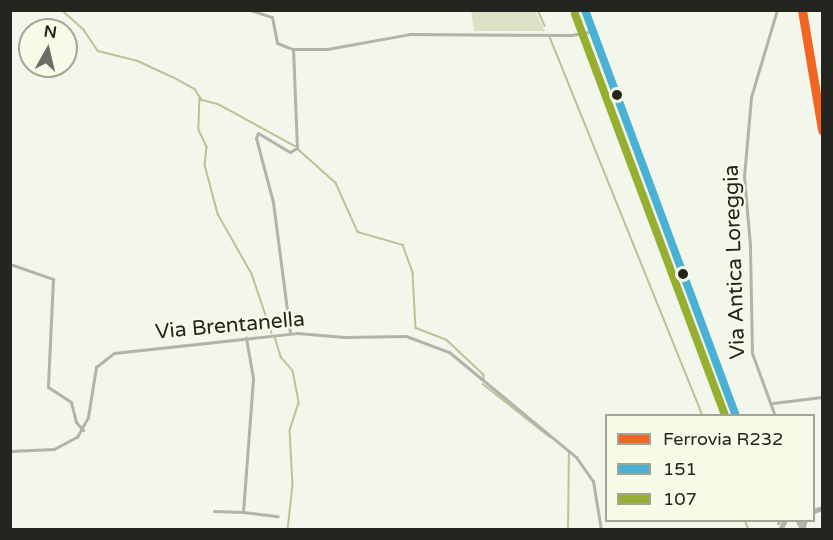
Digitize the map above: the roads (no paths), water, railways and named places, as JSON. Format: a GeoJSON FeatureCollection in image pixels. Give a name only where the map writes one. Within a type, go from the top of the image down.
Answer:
{"type":"FeatureCollection","features":[{"type":"Feature","properties":{"kind":"main road"},"geometry":{"type":"LineString","coordinates":[[585,10],[735,414]]}},
{"type":"Feature","properties":{"kind":"street"},"geometry":{"type":"LineString","coordinates":[[250,10],[272,17],[278,43],[292,50],[327,49],[410,34],[571,35],[593,31]]}},
{"type":"Feature","properties":{"kind":"street","name":"Via Antica Loreggia"},"geometry":{"type":"LineString","coordinates":[[775,414],[773,403],[754,368],[752,353],[750,245],[744,176],[751,97],[777,10]]}},
{"type":"Feature","properties":{"kind":"street"},"geometry":{"type":"LineString","coordinates":[[290,333],[273,202],[256,138],[258,133],[290,152],[297,148],[292,50]]}},
{"type":"Feature","properties":{"kind":"street"},"geometry":{"type":"LineString","coordinates":[[10,264],[53,279],[48,387],[71,402],[76,422],[82,430],[57,448],[10,452]]}},
{"type":"Feature","properties":{"kind":"street","name":"Via Brentanella"},"geometry":{"type":"LineString","coordinates":[[82,430],[95,371],[107,356],[290,333],[350,338],[406,336],[444,348],[579,460],[593,481],[601,530]]}},
{"type":"Feature","properties":{"kind":"street"},"geometry":{"type":"LineString","coordinates":[[243,512],[253,378],[246,338]]}},
{"type":"Feature","properties":{"kind":"street"},"geometry":{"type":"LineString","coordinates":[[773,403],[822,397]]}},
{"type":"Feature","properties":{"kind":"street"},"geometry":{"type":"LineString","coordinates":[[214,512],[243,512],[278,516]]}},
{"type":"Feature","properties":{"kind":"waterway"},"geometry":{"type":"LineString","coordinates":[[62,10],[84,30],[98,51],[138,61],[173,77],[195,89],[202,100],[218,104],[295,146]]}},
{"type":"Feature","properties":{"kind":"waterway"},"geometry":{"type":"LineString","coordinates":[[538,10],[545,26]]}},
{"type":"Feature","properties":{"kind":"waterway"},"geometry":{"type":"LineString","coordinates":[[550,37],[702,414]]}},
{"type":"Feature","properties":{"kind":"waterway"},"geometry":{"type":"LineString","coordinates":[[200,96],[199,130],[207,147],[205,165],[218,214],[252,274],[272,333]]}},
{"type":"Feature","properties":{"kind":"waterway"},"geometry":{"type":"LineString","coordinates":[[298,149],[336,183],[358,232],[403,245],[413,273],[416,328],[447,340],[484,375],[484,380]]}},
{"type":"Feature","properties":{"kind":"waterway"},"geometry":{"type":"LineString","coordinates":[[275,337],[281,357],[293,371],[299,403],[290,430],[293,485],[288,530]]}},
{"type":"Feature","properties":{"kind":"waterway"},"geometry":{"type":"LineString","coordinates":[[483,384],[550,437]]}},
{"type":"Feature","properties":{"kind":"waterway"},"geometry":{"type":"LineString","coordinates":[[568,530],[569,453]]}},
{"type":"Feature","properties":{"kind":"waterway"},"geometry":{"type":"LineString","coordinates":[[746,522],[749,530]]}},
{"type":"Feature","properties":{"kind":"rail line","name":"R232"},"geometry":{"type":"LineString","coordinates":[[802,10],[822,130]]}}]}
